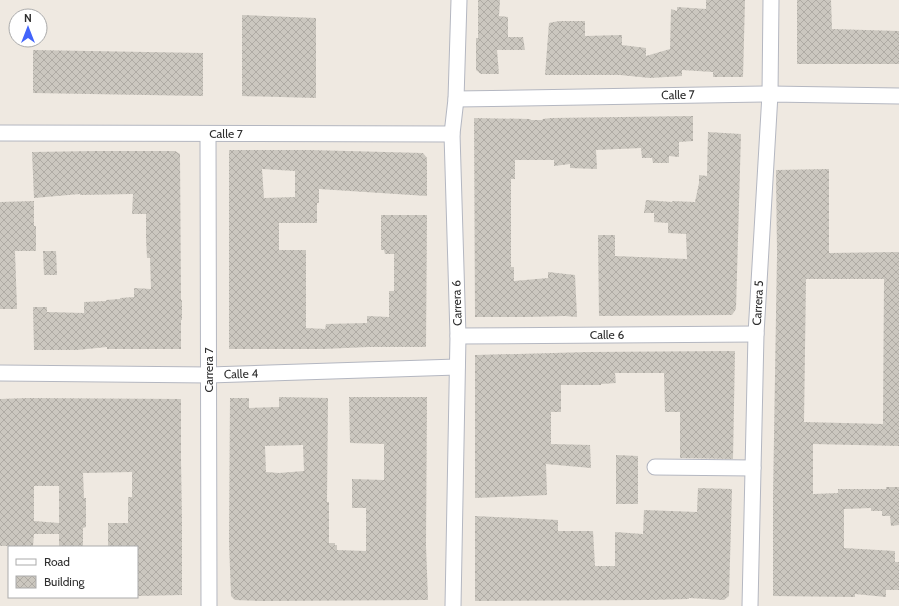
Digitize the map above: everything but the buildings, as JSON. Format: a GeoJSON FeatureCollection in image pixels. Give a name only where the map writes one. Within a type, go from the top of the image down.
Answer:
{"type":"FeatureCollection","features":[{"type":"Feature","properties":{"kind":"street","name":"Carrera 6"},"geometry":{"type":"LineString","coordinates":[[453,606],[458,336],[452,134],[456,99],[459,0]]}},
{"type":"Feature","properties":{"kind":"street","name":"Carrera 5"},"geometry":{"type":"LineString","coordinates":[[750,606],[756,334],[770,94],[771,0]]}},
{"type":"Feature","properties":{"kind":"street","name":"Calle 7"},"geometry":{"type":"LineString","coordinates":[[456,99],[770,94],[899,96]]}},
{"type":"Feature","properties":{"kind":"street","name":"Calle 7"},"geometry":{"type":"LineString","coordinates":[[0,133],[452,134]]}},
{"type":"Feature","properties":{"kind":"street","name":"Carrera 7"},"geometry":{"type":"LineString","coordinates":[[208,134],[209,606]]}},
{"type":"Feature","properties":{"kind":"street","name":"Calle 6"},"geometry":{"type":"LineString","coordinates":[[458,336],[756,334]]}},
{"type":"Feature","properties":{"kind":"street","name":"Calle 4"},"geometry":{"type":"LineString","coordinates":[[0,373],[209,375],[457,367]]}},
{"type":"Feature","properties":{"kind":"street"},"geometry":{"type":"LineString","coordinates":[[655,467],[753,468]]}}]}
